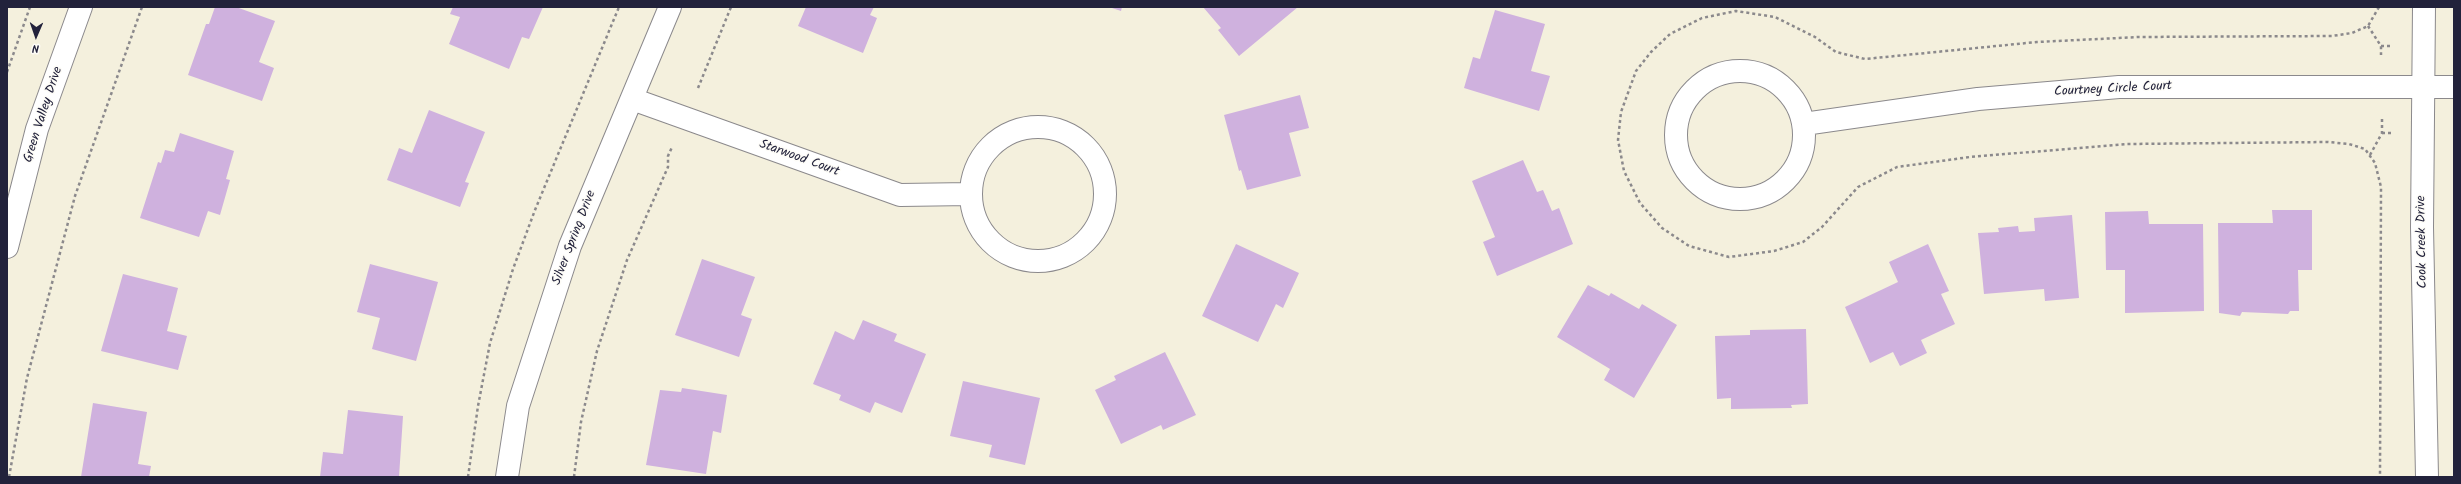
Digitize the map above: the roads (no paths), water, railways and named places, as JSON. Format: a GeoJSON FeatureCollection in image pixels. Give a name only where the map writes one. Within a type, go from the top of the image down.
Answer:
{"type":"FeatureCollection","features":[{"type":"Feature","properties":{"kind":"street","name":"Green Valley Drive"},"geometry":{"type":"LineString","coordinates":[[7,247],[37,129],[81,7]]}},
{"type":"Feature","properties":{"kind":"street","name":"Silver Spring Drive"},"geometry":{"type":"LineString","coordinates":[[507,477],[518,406],[570,246],[670,7]]}},
{"type":"Feature","properties":{"kind":"street","name":"Cook Creek Drive"},"geometry":{"type":"LineString","coordinates":[[2424,7],[2422,227],[2427,477]]}},
{"type":"Feature","properties":{"kind":"street"},"geometry":{"type":"LineString","coordinates":[[1740,70],[1763,74],[1782,85],[1797,103],[1804,124],[1805,144],[1799,164],[1787,180],[1770,192],[1751,199],[1731,199],[1711,193],[1695,182],[1682,165],[1676,146],[1676,123],[1684,102],[1699,85],[1718,74],[1740,70]]}},
{"type":"Feature","properties":{"kind":"street","name":"Courtney Circle Court"},"geometry":{"type":"LineString","coordinates":[[1804,124],[1978,98],[2119,87],[2423,85],[2454,87]]}},
{"type":"Feature","properties":{"kind":"street","name":"Starwood Court"},"geometry":{"type":"LineString","coordinates":[[632,99],[900,195],[970,194]]}},
{"type":"Feature","properties":{"kind":"street"},"geometry":{"type":"LineString","coordinates":[[1046,127],[1068,134],[1086,147],[1099,166],[1106,188],[1104,211],[1095,231],[1080,247],[1062,258],[1040,262],[1019,259],[994,245],[984,235],[973,215],[970,194],[974,172],[985,152],[1002,136],[1023,128],[1046,127]]}}]}
